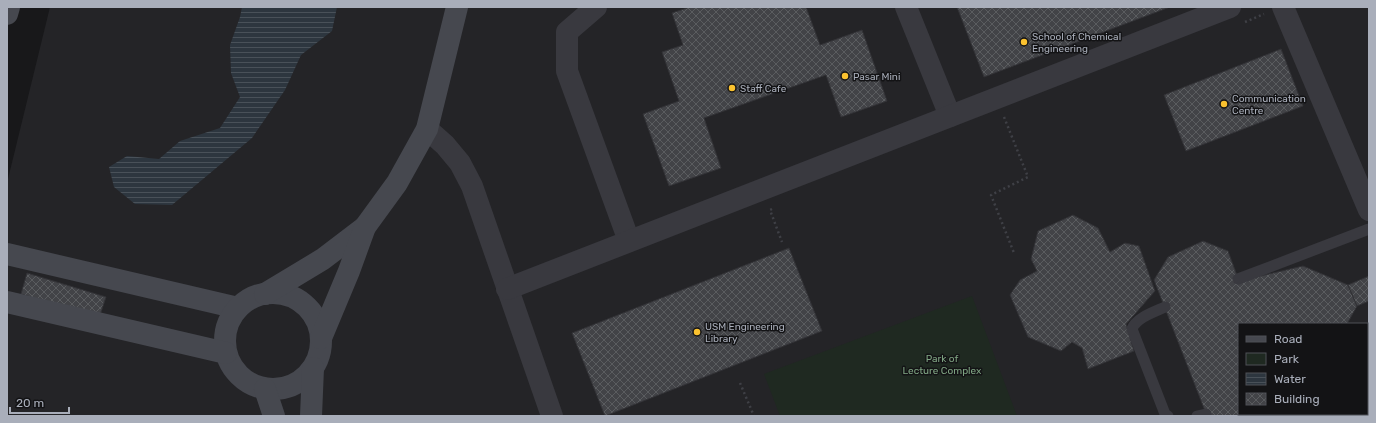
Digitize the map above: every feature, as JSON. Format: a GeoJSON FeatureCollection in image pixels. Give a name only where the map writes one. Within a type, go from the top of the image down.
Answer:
{"type":"FeatureCollection","features":[{"type":"Feature","properties":{"kind":"street"},"geometry":{"type":"LineString","coordinates":[[7,14],[9,7]]}},
{"type":"Feature","properties":{"kind":"street"},"geometry":{"type":"LineString","coordinates":[[321,338],[349,271],[365,227],[397,182],[426,129],[457,7]]}},
{"type":"Feature","properties":{"kind":"street"},"geometry":{"type":"LineString","coordinates":[[596,7],[567,32],[567,72],[629,241]]}},
{"type":"Feature","properties":{"kind":"street"},"geometry":{"type":"LineString","coordinates":[[906,7],[950,116]]}},
{"type":"Feature","properties":{"kind":"street"},"geometry":{"type":"LineString","coordinates":[[507,289],[1230,7]]}},
{"type":"Feature","properties":{"kind":"street"},"geometry":{"type":"LineString","coordinates":[[1283,7],[1369,210]]}},
{"type":"Feature","properties":{"kind":"street"},"geometry":{"type":"LineString","coordinates":[[426,129],[445,145],[460,163],[472,186],[552,416]]}},
{"type":"Feature","properties":{"kind":"street"},"geometry":{"type":"LineString","coordinates":[[265,294],[281,294],[302,304],[308,309],[317,322],[321,338],[320,354],[313,368],[304,378],[292,386],[279,389],[265,389],[252,384],[240,376],[232,366],[226,353],[225,337],[229,322],[238,308],[250,299],[265,294],[323,259],[365,227]]}},
{"type":"Feature","properties":{"kind":"street"},"geometry":{"type":"LineString","coordinates":[[7,254],[238,308]]}},
{"type":"Feature","properties":{"kind":"street"},"geometry":{"type":"LineString","coordinates":[[7,302],[226,353]]}},
{"type":"Feature","properties":{"kind":"street"},"geometry":{"type":"LineString","coordinates":[[312,416],[313,368]]}},
{"type":"Feature","properties":{"kind":"street"},"geometry":{"type":"LineString","coordinates":[[265,389],[274,416]]}},
{"type":"Feature","properties":{"kind":"lane"},"geometry":{"type":"LineString","coordinates":[[1238,279],[1369,229]]}},
{"type":"Feature","properties":{"kind":"lane"},"geometry":{"type":"LineString","coordinates":[[1165,307],[1134,324],[1132,330],[1165,414],[1168,416]]}},
{"type":"Feature","properties":{"kind":"path"},"geometry":{"type":"LineString","coordinates":[[1004,117],[1028,177],[991,195],[1014,253]]}},
{"type":"Feature","properties":{"kind":"path"},"geometry":{"type":"LineString","coordinates":[[740,382],[754,416]]}},
{"type":"Feature","properties":{"kind":"shaded area"},"geometry":{"type":"Polygon","coordinates":[[[50,7],[1369,7],[1369,416],[7,416],[7,183],[50,7]]]}},
{"type":"Feature","properties":{"kind":"green space","name":"Park of Lecture Complex"},"geometry":{"type":"Polygon","coordinates":[[[972,296],[1017,416],[780,416],[764,374],[972,296]]]}},
{"type":"Feature","properties":{"kind":"water"},"geometry":{"type":"Polygon","coordinates":[[[242,7],[337,7],[332,31],[301,55],[285,90],[252,138],[172,205],[135,204],[114,187],[109,167],[127,156],[159,159],[180,141],[220,128],[240,97],[231,73],[230,45],[242,7]]]}},
{"type":"Feature","properties":{"kind":"building","name":"Staff Cafe"},"geometry":{"type":"Polygon","coordinates":[[[690,7],[806,7],[820,45],[862,30],[887,101],[841,117],[826,75],[704,118],[721,168],[669,186],[643,114],[679,101],[662,52],[683,45],[672,13],[690,7]]]}},
{"type":"Feature","properties":{"kind":"building","name":"School of Chemical Engineering"},"geometry":{"type":"Polygon","coordinates":[[[957,7],[1170,7],[984,77],[957,7]]]}},
{"type":"Feature","properties":{"kind":"building"},"geometry":{"type":"Polygon","coordinates":[[[1281,49],[1303,106],[1186,151],[1164,95],[1281,49]]]}},
{"type":"Feature","properties":{"kind":"building"},"geometry":{"type":"Polygon","coordinates":[[[1073,215],[1098,228],[1110,252],[1125,243],[1139,246],[1155,291],[1126,324],[1134,351],[1088,369],[1082,348],[1072,342],[1061,351],[1028,337],[1010,295],[1020,280],[1037,271],[1031,259],[1038,231],[1073,215]]]}},
{"type":"Feature","properties":{"kind":"building"},"geometry":{"type":"Polygon","coordinates":[[[1203,241],[1228,251],[1239,281],[1303,266],[1348,285],[1357,306],[1348,323],[1238,323],[1238,415],[1282,416],[1207,416],[1154,280],[1168,257],[1203,241]]]}},
{"type":"Feature","properties":{"kind":"building","name":"USM Engineering Library"},"geometry":{"type":"Polygon","coordinates":[[[789,248],[822,331],[605,416],[572,333],[789,248]]]}},
{"type":"Feature","properties":{"kind":"building"},"geometry":{"type":"Polygon","coordinates":[[[27,273],[106,297],[99,318],[21,294],[27,273]]]}},
{"type":"Feature","properties":{"kind":"building"},"geometry":{"type":"Polygon","coordinates":[[[1369,276],[1369,301],[1357,306],[1348,285],[1369,276]]]}},
{"type":"Feature","properties":{"kind":"place","name":"School of Chemical Engineering"},"geometry":{"type":"Point","coordinates":[1024,42]}},
{"type":"Feature","properties":{"kind":"place","name":"Pasar Mini"},"geometry":{"type":"Point","coordinates":[845,76]}},
{"type":"Feature","properties":{"kind":"place","name":"Staff Cafe"},"geometry":{"type":"Point","coordinates":[732,88]}},
{"type":"Feature","properties":{"kind":"place","name":"Communication Centre"},"geometry":{"type":"Point","coordinates":[1224,104]}},
{"type":"Feature","properties":{"kind":"place","name":"USM Engineering Library"},"geometry":{"type":"Point","coordinates":[697,332]}}]}
